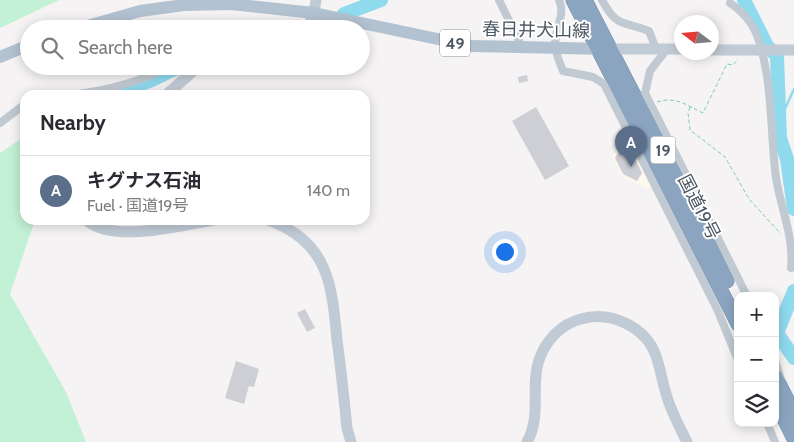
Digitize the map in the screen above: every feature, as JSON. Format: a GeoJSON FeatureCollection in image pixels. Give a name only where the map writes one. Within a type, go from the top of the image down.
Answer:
{"type":"FeatureCollection","features":[{"type":"Feature","properties":{"kind":"highway","name":"国道19号"},"geometry":{"type":"LineString","coordinates":[[573,0],[605,49],[734,294]]}},
{"type":"Feature","properties":{"kind":"highway","name":"国道19号"},"geometry":{"type":"LineString","coordinates":[[585,0],[605,49],[734,316]]}},
{"type":"Feature","properties":{"kind":"highway"},"geometry":{"type":"LineString","coordinates":[[779,397],[794,413]]}},
{"type":"Feature","properties":{"kind":"highway"},"geometry":{"type":"LineString","coordinates":[[779,397],[794,439]]}},
{"type":"Feature","properties":{"kind":"main road","name":"春日井犬山線"},"geometry":{"type":"LineString","coordinates":[[108,20],[140,11],[184,5],[231,4],[314,14],[343,20]]}},
{"type":"Feature","properties":{"kind":"main road","name":"春日井犬山線"},"geometry":{"type":"LineString","coordinates":[[370,25],[471,46],[605,49]]}},
{"type":"Feature","properties":{"kind":"main road"},"geometry":{"type":"LineString","coordinates":[[0,56],[20,48]]}},
{"type":"Feature","properties":{"kind":"street"},"geometry":{"type":"LineString","coordinates":[[311,20],[316,0]]}},
{"type":"Feature","properties":{"kind":"street"},"geometry":{"type":"LineString","coordinates":[[500,0],[522,47]]}},
{"type":"Feature","properties":{"kind":"street"},"geometry":{"type":"LineString","coordinates":[[559,0],[561,18],[556,33],[555,47],[563,71],[593,77],[604,84],[717,310],[734,350]]}},
{"type":"Feature","properties":{"kind":"street"},"geometry":{"type":"LineString","coordinates":[[602,0],[611,17],[619,24],[649,31],[662,49]]}},
{"type":"Feature","properties":{"kind":"street"},"geometry":{"type":"LineString","coordinates":[[730,3],[751,23],[761,50],[769,90],[777,180],[792,241],[791,268]]}},
{"type":"Feature","properties":{"kind":"street"},"geometry":{"type":"LineString","coordinates":[[605,49],[674,49]]}},
{"type":"Feature","properties":{"kind":"street"},"geometry":{"type":"LineString","coordinates":[[662,49],[650,70],[646,81],[645,93],[745,292]]}},
{"type":"Feature","properties":{"kind":"street"},"geometry":{"type":"LineString","coordinates":[[719,50],[794,50]]}},
{"type":"Feature","properties":{"kind":"street"},"geometry":{"type":"LineString","coordinates":[[109,90],[121,84],[154,75]]}},
{"type":"Feature","properties":{"kind":"street"},"geometry":{"type":"LineString","coordinates":[[172,90],[189,75]]}},
{"type":"Feature","properties":{"kind":"street"},"geometry":{"type":"LineString","coordinates":[[0,123],[20,108]]}},
{"type":"Feature","properties":{"kind":"street"},"geometry":{"type":"LineString","coordinates":[[95,225],[102,229],[128,232],[178,225]]}},
{"type":"Feature","properties":{"kind":"street"},"geometry":{"type":"LineString","coordinates":[[279,225],[295,232],[310,245],[327,273],[333,299],[347,428],[351,442]]}},
{"type":"Feature","properties":{"kind":"street"},"geometry":{"type":"LineString","coordinates":[[527,442],[533,426],[538,360],[546,344],[555,333],[571,322],[599,316],[624,322],[638,331],[649,342],[656,355],[667,399],[687,442]]}},
{"type":"Feature","properties":{"kind":"street"},"geometry":{"type":"LineString","coordinates":[[769,427],[775,442]]}},
{"type":"Feature","properties":{"kind":"path"},"geometry":{"type":"LineString","coordinates":[[649,102],[671,99],[683,102],[703,113],[727,64],[733,65],[742,50]]}},
{"type":"Feature","properties":{"kind":"path"},"geometry":{"type":"LineString","coordinates":[[690,107],[688,113],[690,130],[726,157],[749,199],[782,235],[792,241]]}},
{"type":"Feature","properties":{"kind":"shaded area"},"geometry":{"type":"Polygon","coordinates":[[[626,131],[656,187],[646,188],[623,177],[612,157],[616,149],[617,140],[626,131]]]}},
{"type":"Feature","properties":{"kind":"green space"},"geometry":{"type":"Polygon","coordinates":[[[0,0],[59,0],[0,28],[0,0]]]}},
{"type":"Feature","properties":{"kind":"green space"},"geometry":{"type":"Polygon","coordinates":[[[20,139],[20,225],[33,225],[10,294],[66,392],[86,442],[0,442],[0,153],[20,139]]]}},
{"type":"Feature","properties":{"kind":"building"},"geometry":{"type":"Polygon","coordinates":[[[527,75],[528,81],[519,83],[518,77],[527,75]]]}},
{"type":"Feature","properties":{"kind":"building"},"geometry":{"type":"Polygon","coordinates":[[[536,107],[569,166],[545,180],[512,121],[536,107]]]}},
{"type":"Feature","properties":{"kind":"building"},"geometry":{"type":"Polygon","coordinates":[[[620,150],[623,157],[632,152],[642,173],[637,181],[623,174],[615,158],[620,150]]]}},
{"type":"Feature","properties":{"kind":"building"},"geometry":{"type":"Polygon","coordinates":[[[305,309],[315,328],[307,332],[297,313],[305,309]]]}},
{"type":"Feature","properties":{"kind":"building"},"geometry":{"type":"Polygon","coordinates":[[[236,361],[259,369],[254,387],[249,386],[244,404],[225,398],[236,361]]]}},
{"type":"Feature","properties":{"kind":"waterway"},"geometry":{"type":"LineString","coordinates":[[344,14],[381,0]]}},
{"type":"Feature","properties":{"kind":"waterway"},"geometry":{"type":"LineString","coordinates":[[744,0],[767,46],[777,56],[780,138],[787,159],[794,209]]}},
{"type":"Feature","properties":{"kind":"waterway"},"geometry":{"type":"LineString","coordinates":[[121,90],[163,75]]}},
{"type":"Feature","properties":{"kind":"waterway"},"geometry":{"type":"LineString","coordinates":[[779,122],[794,89]]}},
{"type":"Feature","properties":{"kind":"waterway"},"geometry":{"type":"LineString","coordinates":[[794,291],[777,333],[794,358]]}},
{"type":"Feature","properties":{"kind":"place","name":"キグナス石油"},"geometry":{"type":"Point","coordinates":[631,167]}}]}
